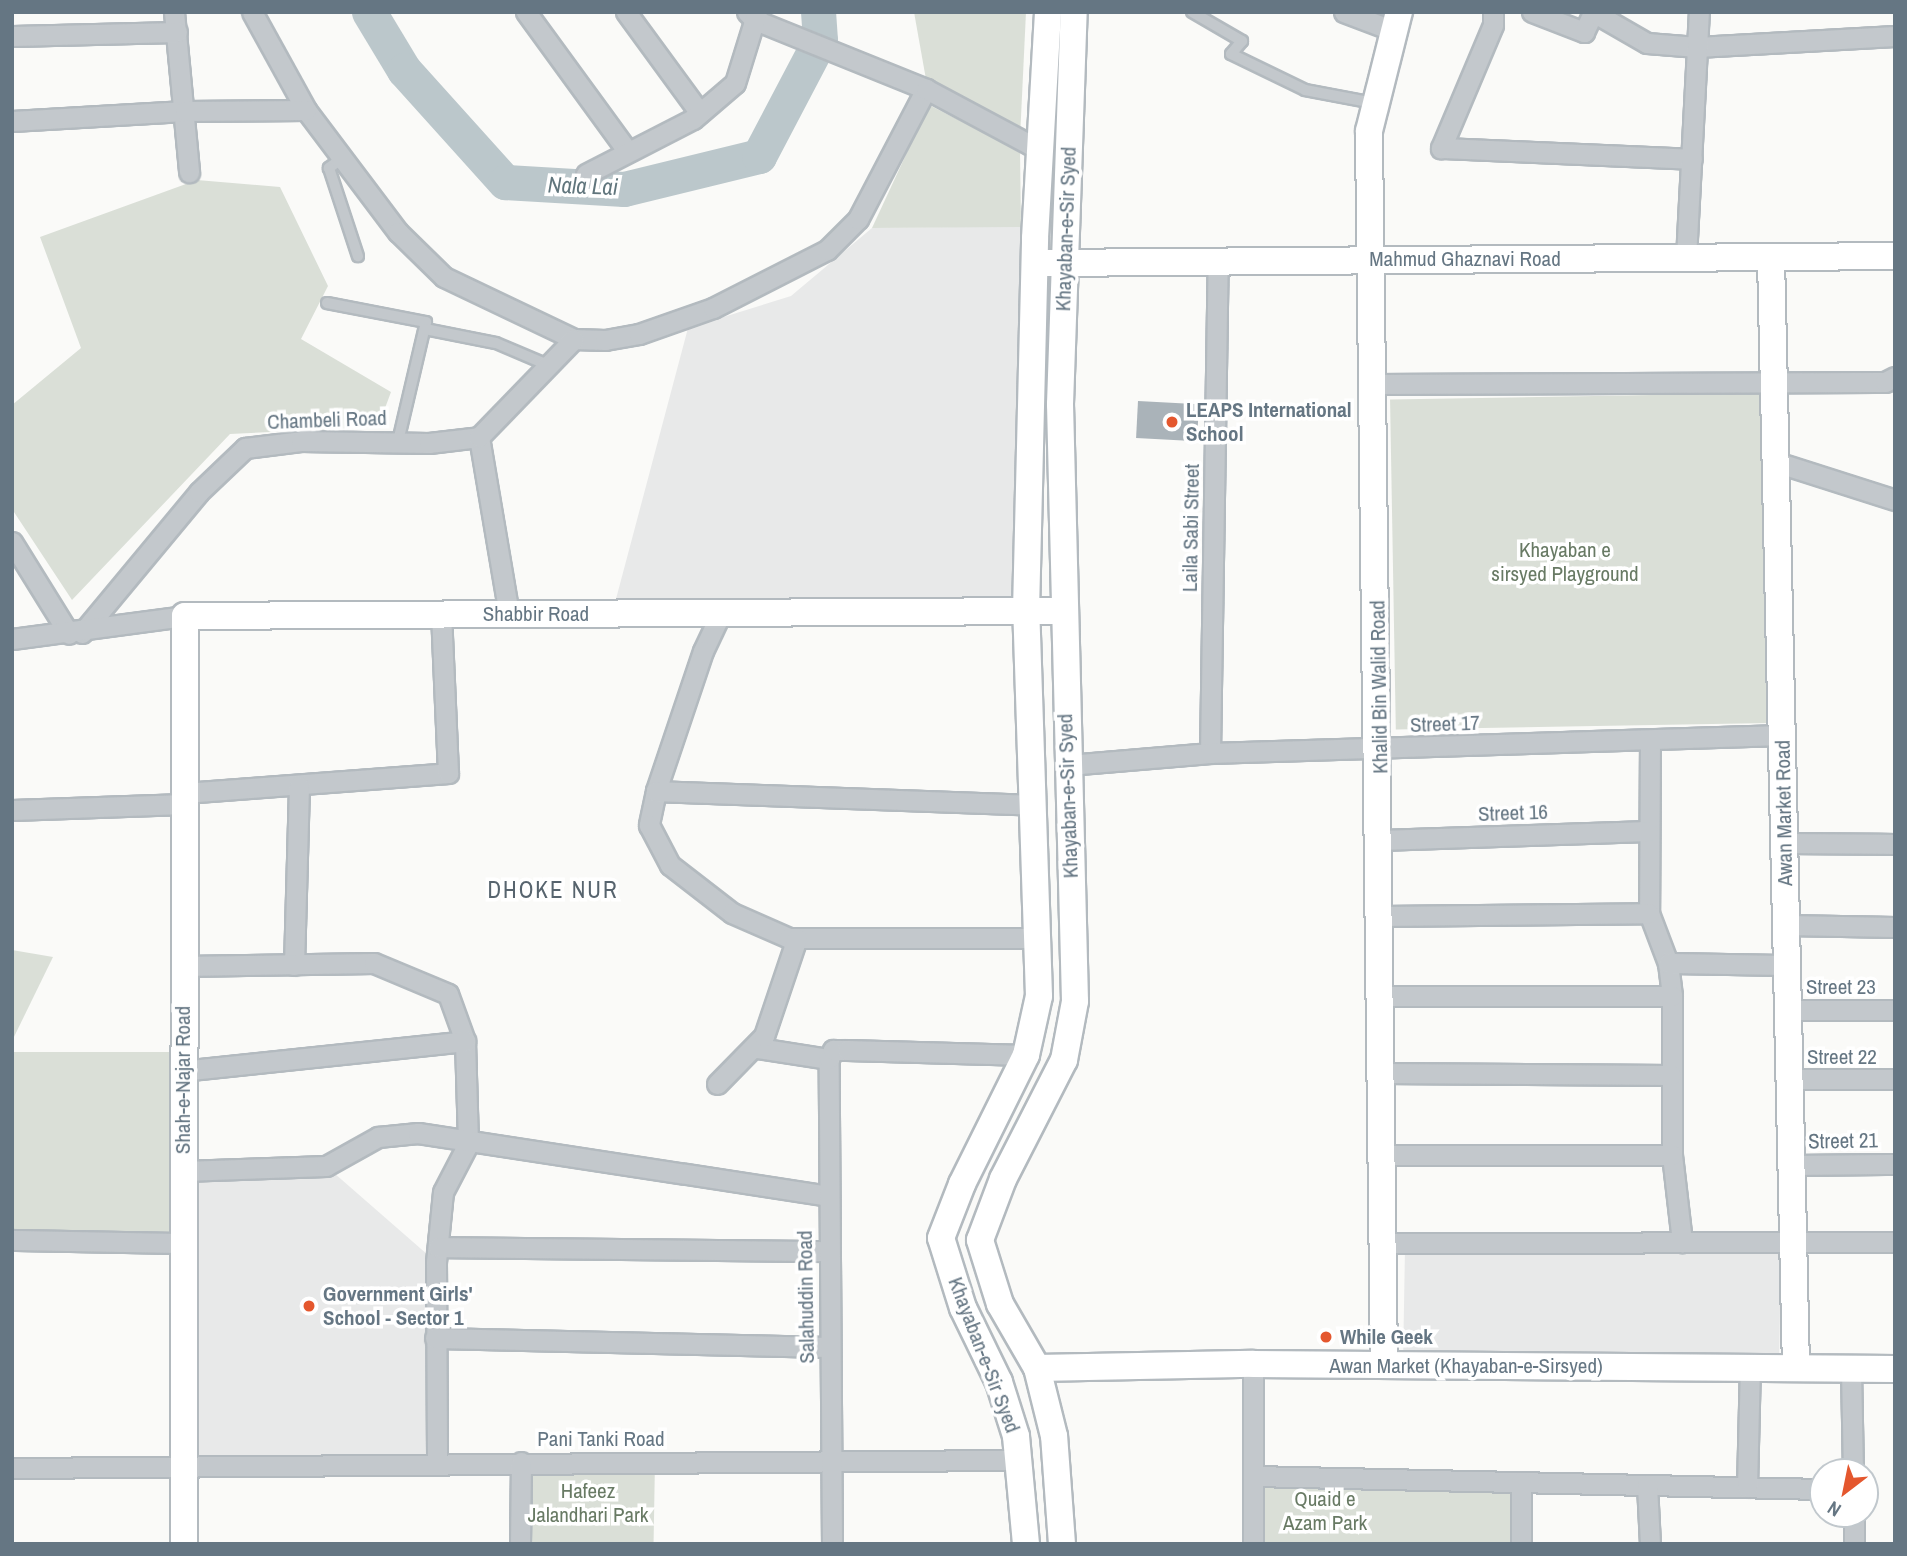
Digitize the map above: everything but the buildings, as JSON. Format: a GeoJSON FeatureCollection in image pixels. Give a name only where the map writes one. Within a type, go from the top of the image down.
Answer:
{"type":"FeatureCollection","features":[{"type":"Feature","properties":{"kind":"street"},"geometry":{"type":"LineString","coordinates":[[174,12],[189,172]]}},
{"type":"Feature","properties":{"kind":"street"},"geometry":{"type":"LineString","coordinates":[[252,12],[306,110],[345,157],[398,232],[444,277],[573,339],[605,340],[639,334],[713,308],[827,250],[858,219],[920,87]]}},
{"type":"Feature","properties":{"kind":"street"},"geometry":{"type":"LineString","coordinates":[[526,12],[628,152]]}},
{"type":"Feature","properties":{"kind":"street"},"geometry":{"type":"LineString","coordinates":[[626,12],[700,113]]}},
{"type":"Feature","properties":{"kind":"street","name":"Khayaban-e-Sir Syed"},"geometry":{"type":"LineString","coordinates":[[1026,1544],[1019,1460],[999,1382],[963,1308],[941,1238],[962,1184],[1026,1055],[1039,996],[1026,611],[1035,263],[1048,12]]}},
{"type":"Feature","properties":{"kind":"street","name":"Khayaban-e-Sir Syed"},"geometry":{"type":"LineString","coordinates":[[1062,1544],[1054,1436],[1037,1368],[1000,1304],[980,1240],[1003,1179],[1063,1060],[1072,1032],[1075,1002],[1062,611],[1060,404],[1074,12]]}},
{"type":"Feature","properties":{"kind":"street"},"geometry":{"type":"LineString","coordinates":[[1344,12],[1397,22]]}},
{"type":"Feature","properties":{"kind":"street"},"geometry":{"type":"LineString","coordinates":[[1493,12],[1493,25],[1441,148],[1692,159]]}},
{"type":"Feature","properties":{"kind":"street"},"geometry":{"type":"LineString","coordinates":[[1532,12],[1584,32],[1593,13],[1647,43],[1697,47],[1895,36]]}},
{"type":"Feature","properties":{"kind":"street"},"geometry":{"type":"LineString","coordinates":[[1686,258],[1699,12]]}},
{"type":"Feature","properties":{"kind":"street"},"geometry":{"type":"LineString","coordinates":[[586,174],[700,113],[735,83],[758,18],[920,87],[1040,150]]}},
{"type":"Feature","properties":{"kind":"street","name":"Khalid Bin Walid Road"},"geometry":{"type":"LineString","coordinates":[[1384,1365],[1380,748],[1369,131],[1374,103],[1397,22]]}},
{"type":"Feature","properties":{"kind":"street"},"geometry":{"type":"LineString","coordinates":[[12,36],[177,32]]}},
{"type":"Feature","properties":{"kind":"street"},"geometry":{"type":"LineString","coordinates":[[12,121],[185,111],[306,110]]}},
{"type":"Feature","properties":{"kind":"street","name":"Mahmud Ghaznavi Road"},"geometry":{"type":"LineString","coordinates":[[1035,263],[1895,256]]}},
{"type":"Feature","properties":{"kind":"street","name":"Awan Market Road"},"geometry":{"type":"LineString","coordinates":[[1771,258],[1796,1368]]}},
{"type":"Feature","properties":{"kind":"street","name":"Laila Sabi Street"},"geometry":{"type":"LineString","coordinates":[[1210,753],[1218,263]]}},
{"type":"Feature","properties":{"kind":"street"},"geometry":{"type":"LineString","coordinates":[[509,614],[479,437],[573,339]]}},
{"type":"Feature","properties":{"kind":"street"},"geometry":{"type":"LineString","coordinates":[[1374,384],[1774,380],[1885,382],[1895,377]]}},
{"type":"Feature","properties":{"kind":"street","name":"Chambeli Road"},"geometry":{"type":"LineString","coordinates":[[75,634],[199,492],[246,448],[301,440],[429,443],[479,437]]}},
{"type":"Feature","properties":{"kind":"street"},"geometry":{"type":"LineString","coordinates":[[1776,462],[1895,500]]}},
{"type":"Feature","properties":{"kind":"street"},"geometry":{"type":"LineString","coordinates":[[12,542],[75,634]]}},
{"type":"Feature","properties":{"kind":"street","name":"Shabbir Road"},"geometry":{"type":"LineString","coordinates":[[12,639],[75,634],[186,616],[1062,611]]}},
{"type":"Feature","properties":{"kind":"street"},"geometry":{"type":"LineString","coordinates":[[721,613],[703,651],[656,790],[649,825],[670,865],[732,913],[797,938],[1039,938]]}},
{"type":"Feature","properties":{"kind":"street"},"geometry":{"type":"LineString","coordinates":[[12,810],[184,799],[447,773],[441,615]]}},
{"type":"Feature","properties":{"kind":"street","name":"Shah-e-Najar Road"},"geometry":{"type":"LineString","coordinates":[[184,1544],[181,1071],[186,616]]}},
{"type":"Feature","properties":{"kind":"street","name":"Street 17"},"geometry":{"type":"LineString","coordinates":[[1068,765],[1210,753],[1782,735]]}},
{"type":"Feature","properties":{"kind":"street"},"geometry":{"type":"LineString","coordinates":[[1650,740],[1649,913],[1668,963],[1672,996],[1672,1155],[1682,1242]]}},
{"type":"Feature","properties":{"kind":"street"},"geometry":{"type":"LineString","coordinates":[[294,965],[299,786]]}},
{"type":"Feature","properties":{"kind":"street"},"geometry":{"type":"LineString","coordinates":[[656,790],[1032,805]]}},
{"type":"Feature","properties":{"kind":"street","name":"Street 16"},"geometry":{"type":"LineString","coordinates":[[1380,840],[1648,831]]}},
{"type":"Feature","properties":{"kind":"street"},"geometry":{"type":"LineString","coordinates":[[1784,843],[1895,844]]}},
{"type":"Feature","properties":{"kind":"street"},"geometry":{"type":"LineString","coordinates":[[1381,916],[1649,913]]}},
{"type":"Feature","properties":{"kind":"street"},"geometry":{"type":"LineString","coordinates":[[1786,925],[1895,927]]}},
{"type":"Feature","properties":{"kind":"street"},"geometry":{"type":"LineString","coordinates":[[717,1084],[758,1048],[797,938]]}},
{"type":"Feature","properties":{"kind":"street"},"geometry":{"type":"LineString","coordinates":[[183,966],[374,963],[448,993],[465,1041],[468,1144],[443,1192],[435,1338],[437,1462]]}},
{"type":"Feature","properties":{"kind":"street"},"geometry":{"type":"LineString","coordinates":[[1668,963],[1787,965]]}},
{"type":"Feature","properties":{"kind":"street"},"geometry":{"type":"LineString","coordinates":[[1382,996],[1672,996]]}},
{"type":"Feature","properties":{"kind":"street","name":"Street 23"},"geometry":{"type":"LineString","coordinates":[[1788,1010],[1895,1010]]}},
{"type":"Feature","properties":{"kind":"street"},"geometry":{"type":"LineString","coordinates":[[181,1071],[465,1041]]}},
{"type":"Feature","properties":{"kind":"street"},"geometry":{"type":"LineString","coordinates":[[758,1048],[831,1054],[1026,1055]]}},
{"type":"Feature","properties":{"kind":"street","name":"Salahuddin Road"},"geometry":{"type":"LineString","coordinates":[[831,1054],[828,1251],[832,1544]]}},
{"type":"Feature","properties":{"kind":"street"},"geometry":{"type":"LineString","coordinates":[[1382,1073],[1671,1075]]}},
{"type":"Feature","properties":{"kind":"street","name":"Street 22"},"geometry":{"type":"LineString","coordinates":[[1790,1079],[1895,1079]]}},
{"type":"Feature","properties":{"kind":"street"},"geometry":{"type":"LineString","coordinates":[[183,1171],[326,1166],[378,1137],[398,1133],[828,1196]]}},
{"type":"Feature","properties":{"kind":"street"},"geometry":{"type":"LineString","coordinates":[[1383,1156],[1672,1155]]}},
{"type":"Feature","properties":{"kind":"street","name":"Street 21"},"geometry":{"type":"LineString","coordinates":[[1792,1164],[1895,1164]]}},
{"type":"Feature","properties":{"kind":"street"},"geometry":{"type":"LineString","coordinates":[[12,1240],[182,1243]]}},
{"type":"Feature","properties":{"kind":"street"},"geometry":{"type":"LineString","coordinates":[[1384,1243],[1895,1242]]}},
{"type":"Feature","properties":{"kind":"street"},"geometry":{"type":"LineString","coordinates":[[438,1247],[828,1251]]}},
{"type":"Feature","properties":{"kind":"street"},"geometry":{"type":"LineString","coordinates":[[435,1338],[830,1347]]}},
{"type":"Feature","properties":{"kind":"street"},"geometry":{"type":"LineString","coordinates":[[1253,1364],[1253,1544]]}},
{"type":"Feature","properties":{"kind":"street","name":"Awan Market (Khayaban-e-Sirsyed)"},"geometry":{"type":"LineString","coordinates":[[1037,1368],[1253,1364],[1895,1369]]}},
{"type":"Feature","properties":{"kind":"street"},"geometry":{"type":"LineString","coordinates":[[1747,1487],[1750,1368]]}},
{"type":"Feature","properties":{"kind":"street"},"geometry":{"type":"LineString","coordinates":[[1851,1368],[1853,1458]]}},
{"type":"Feature","properties":{"kind":"street","name":"Pani Tanki Road"},"geometry":{"type":"LineString","coordinates":[[12,1468],[183,1464],[1019,1460]]}},
{"type":"Feature","properties":{"kind":"street"},"geometry":{"type":"LineString","coordinates":[[520,1544],[521,1462]]}},
{"type":"Feature","properties":{"kind":"street"},"geometry":{"type":"LineString","coordinates":[[1253,1476],[1809,1489]]}},
{"type":"Feature","properties":{"kind":"street"},"geometry":{"type":"LineString","coordinates":[[1521,1482],[1521,1544]]}},
{"type":"Feature","properties":{"kind":"street"},"geometry":{"type":"LineString","coordinates":[[1647,1485],[1650,1544]]}},
{"type":"Feature","properties":{"kind":"lane"},"geometry":{"type":"LineString","coordinates":[[1192,12],[1242,41],[1231,54],[1305,90],[1374,103]]}},
{"type":"Feature","properties":{"kind":"lane"},"geometry":{"type":"LineString","coordinates":[[345,157],[329,168],[358,256]]}},
{"type":"Feature","properties":{"kind":"lane"},"geometry":{"type":"LineString","coordinates":[[327,303],[426,322],[398,441]]}},
{"type":"Feature","properties":{"kind":"lane"},"geometry":{"type":"LineString","coordinates":[[425,329],[496,343],[548,365]]}},
{"type":"Feature","properties":{"kind":"shaded area"},"geometry":{"type":"Polygon","coordinates":[[[1035,226],[1026,611],[612,614],[688,328],[791,296],[872,228],[1035,226]]]}},
{"type":"Feature","properties":{"kind":"shaded area","name":"Government Girls' School - Sector 1"},"geometry":{"type":"Polygon","coordinates":[[[326,1166],[436,1262],[437,1463],[183,1464],[183,1171],[326,1166]]]}},
{"type":"Feature","properties":{"kind":"shaded area"},"geometry":{"type":"Polygon","coordinates":[[[1405,1245],[1781,1252],[1779,1358],[1403,1351],[1405,1245]]]}},
{"type":"Feature","properties":{"kind":"green space"},"geometry":{"type":"Polygon","coordinates":[[[914,12],[1026,12],[1020,138],[927,85],[914,12]]]}},
{"type":"Feature","properties":{"kind":"green space"},"geometry":{"type":"Polygon","coordinates":[[[929,105],[1020,151],[1021,227],[872,228],[929,105]]]}},
{"type":"Feature","properties":{"kind":"green space"},"geometry":{"type":"Polygon","coordinates":[[[197,180],[280,187],[328,286],[301,339],[391,392],[378,427],[230,434],[72,600],[12,509],[12,405],[81,348],[40,237],[197,180]]]}},
{"type":"Feature","properties":{"kind":"green space","name":"Khayaban e sirsyed Playground"},"geometry":{"type":"Polygon","coordinates":[[[1764,393],[1770,723],[1396,729],[1390,400],[1764,393]]]}},
{"type":"Feature","properties":{"kind":"green space"},"geometry":{"type":"Polygon","coordinates":[[[12,950],[53,957],[12,1041],[12,950]]]}},
{"type":"Feature","properties":{"kind":"green space"},"geometry":{"type":"Polygon","coordinates":[[[12,1052],[182,1052],[182,1243],[12,1243],[12,1052]]]}},
{"type":"Feature","properties":{"kind":"green space","name":"Hafeez Jalandhari Park"},"geometry":{"type":"Polygon","coordinates":[[[521,1459],[655,1461],[654,1544],[520,1542],[521,1459]]]}},
{"type":"Feature","properties":{"kind":"green space","name":"Quaid e Azam Park"},"geometry":{"type":"Polygon","coordinates":[[[1253,1476],[1521,1481],[1520,1544],[1252,1544],[1253,1476]]]}},
{"type":"Feature","properties":{"kind":"waterway","name":"Nala Lai"},"geometry":{"type":"LineString","coordinates":[[369,12],[404,70],[505,182],[624,189],[759,156],[820,40],[818,12]]}},
{"type":"Feature","properties":{"kind":"place","name":"LEAPS International School"},"geometry":{"type":"Point","coordinates":[1172,422]}},
{"type":"Feature","properties":{"kind":"place","name":"Government Girls' School - Sector 1"},"geometry":{"type":"Point","coordinates":[309,1306]}},
{"type":"Feature","properties":{"kind":"place","name":"While Geek"},"geometry":{"type":"Point","coordinates":[1326,1337]}},
{"type":"Feature","properties":{"kind":"district","name":"DHOKE NUR"},"geometry":{"type":"Point","coordinates":[553,890]}}]}
